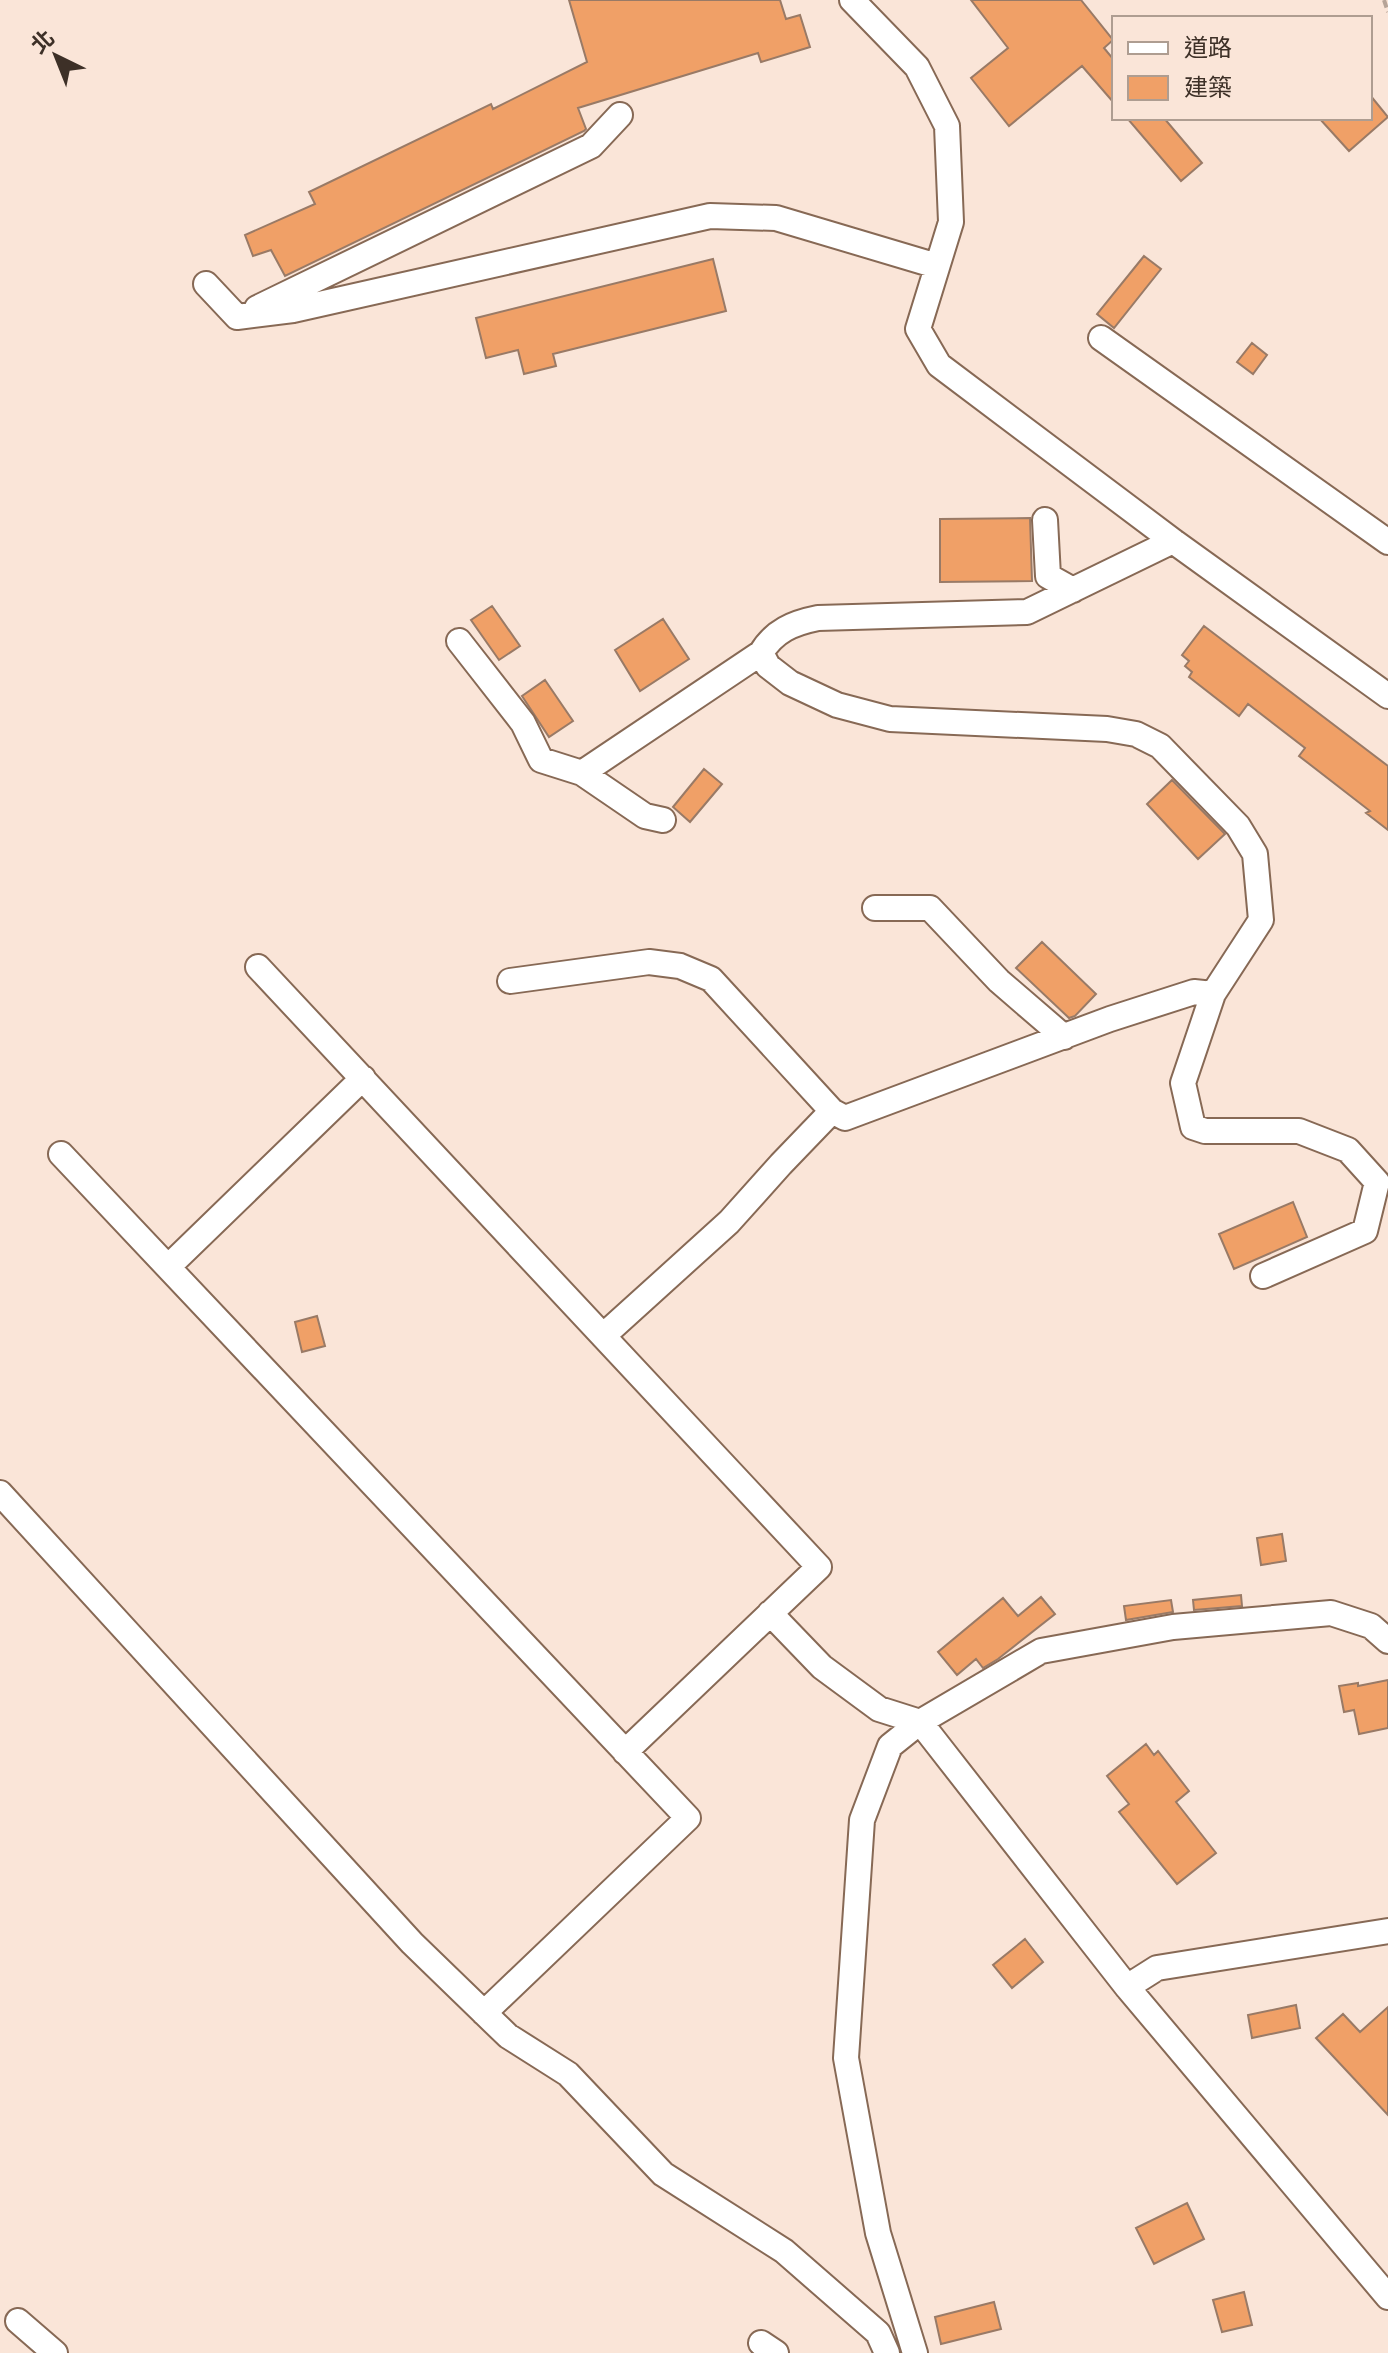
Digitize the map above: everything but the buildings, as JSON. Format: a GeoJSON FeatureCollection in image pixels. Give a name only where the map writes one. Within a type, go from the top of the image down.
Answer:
{"type":"FeatureCollection","features":[{"type":"Feature","properties":{"kind":"lane"},"geometry":{"type":"LineString","coordinates":[[852,0],[917,67],[947,126],[951,222],[918,329],[939,365],[1173,541],[1388,696]]}},
{"type":"Feature","properties":{"kind":"lane"},"geometry":{"type":"LineString","coordinates":[[237,317],[591,146],[620,115]]}},
{"type":"Feature","properties":{"kind":"lane"},"geometry":{"type":"LineString","coordinates":[[237,317],[293,310],[710,216],[776,218],[937,266]]}},
{"type":"Feature","properties":{"kind":"lane"},"geometry":{"type":"LineString","coordinates":[[206,284],[237,317]]}},
{"type":"Feature","properties":{"kind":"lane"},"geometry":{"type":"LineString","coordinates":[[1101,338],[1388,542]]}},
{"type":"Feature","properties":{"kind":"lane"},"geometry":{"type":"LineString","coordinates":[[1045,520],[1048,576],[1073,590]]}},
{"type":"Feature","properties":{"kind":"lane"},"geometry":{"type":"LineString","coordinates":[[582,773],[761,653],[769,639],[794,623],[818,618],[1027,612],[1173,541]]}},
{"type":"Feature","properties":{"kind":"lane"},"geometry":{"type":"LineString","coordinates":[[459,641],[523,723],[541,760],[582,773],[645,816],[663,820]]}},
{"type":"Feature","properties":{"kind":"lane"},"geometry":{"type":"LineString","coordinates":[[761,653],[768,666],[790,683],[837,705],[890,719],[1107,729],[1136,734],[1160,746],[1238,826],[1255,854],[1261,920],[1213,994],[1183,1083],[1193,1127],[1205,1131],[1299,1131],[1348,1150],[1377,1182],[1365,1231],[1263,1276]]}},
{"type":"Feature","properties":{"kind":"lane"},"geometry":{"type":"LineString","coordinates":[[875,908],[930,908],[999,981],[1064,1037]]}},
{"type":"Feature","properties":{"kind":"lane"},"geometry":{"type":"LineString","coordinates":[[510,981],[649,962],[680,966],[711,979],[832,1111],[845,1118],[1194,992],[1213,994]]}},
{"type":"Feature","properties":{"kind":"lane"},"geometry":{"type":"LineString","coordinates":[[258,967],[819,1567],[625,1752]]}},
{"type":"Feature","properties":{"kind":"lane"},"geometry":{"type":"LineString","coordinates":[[168,1267],[363,1078]]}},
{"type":"Feature","properties":{"kind":"lane"},"geometry":{"type":"LineString","coordinates":[[603,1336],[729,1222],[832,1111]]}},
{"type":"Feature","properties":{"kind":"lane"},"geometry":{"type":"LineString","coordinates":[[61,1154],[688,1818],[484,2013]]}},
{"type":"Feature","properties":{"kind":"lane"},"geometry":{"type":"LineString","coordinates":[[0,1493],[412,1943],[484,2013],[508,2036],[568,2074],[663,2174],[784,2251],[878,2333],[887,2353]]}},
{"type":"Feature","properties":{"kind":"lane"},"geometry":{"type":"LineString","coordinates":[[770,1613],[822,1667],[879,1709],[920,1722],[1127,1987],[1388,2297]]}},
{"type":"Feature","properties":{"kind":"lane"},"geometry":{"type":"LineString","coordinates":[[915,2353],[878,2233],[846,2058],[862,1820],[890,1746],[920,1722],[1041,1651],[1173,1627],[1331,1613],[1371,1626],[1388,1641]]}},
{"type":"Feature","properties":{"kind":"lane"},"geometry":{"type":"LineString","coordinates":[[1127,1987],[1157,1968],[1388,1931]]}},
{"type":"Feature","properties":{"kind":"lane"},"geometry":{"type":"LineString","coordinates":[[18,2321],[55,2353]]}},
{"type":"Feature","properties":{"kind":"path"},"geometry":{"type":"LineString","coordinates":[[1384,0],[1388,12]]}}]}
